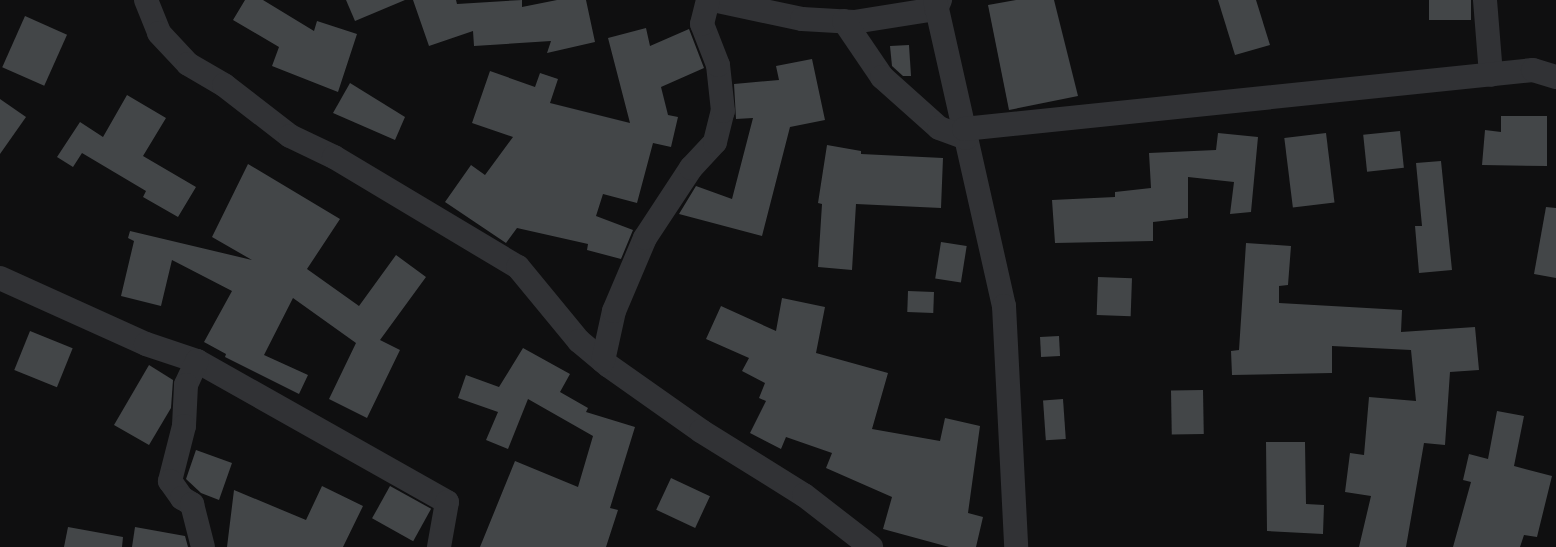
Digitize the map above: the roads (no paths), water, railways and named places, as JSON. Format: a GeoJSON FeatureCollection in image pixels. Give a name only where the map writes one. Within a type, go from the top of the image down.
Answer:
{"type":"FeatureCollection","features":[{"type":"Feature","properties":{"kind":"street"},"geometry":{"type":"LineString","coordinates":[[146,0],[159,33],[188,64],[224,85],[290,136],[334,157],[518,267],[579,341],[603,361],[700,431],[804,495],[871,547]]}},
{"type":"Feature","properties":{"kind":"street"},"geometry":{"type":"LineString","coordinates":[[603,361],[614,311],[645,238],[691,168],[715,142],[723,111],[718,65],[702,24],[708,0]]}},
{"type":"Feature","properties":{"kind":"street"},"geometry":{"type":"LineString","coordinates":[[713,0],[802,19],[844,21],[937,3],[1005,306],[1016,547]]}},
{"type":"Feature","properties":{"kind":"street"},"geometry":{"type":"LineString","coordinates":[[1485,0],[1491,75]]}},
{"type":"Feature","properties":{"kind":"street"},"geometry":{"type":"LineString","coordinates":[[844,21],[882,77],[939,128],[965,133],[1533,70],[1556,77]]}},
{"type":"Feature","properties":{"kind":"street"},"geometry":{"type":"LineString","coordinates":[[0,278],[146,344],[196,361],[447,502],[439,547]]}},
{"type":"Feature","properties":{"kind":"street"},"geometry":{"type":"LineString","coordinates":[[196,361],[186,385],[184,426],[170,481],[182,498],[192,504],[203,547]]}}]}
